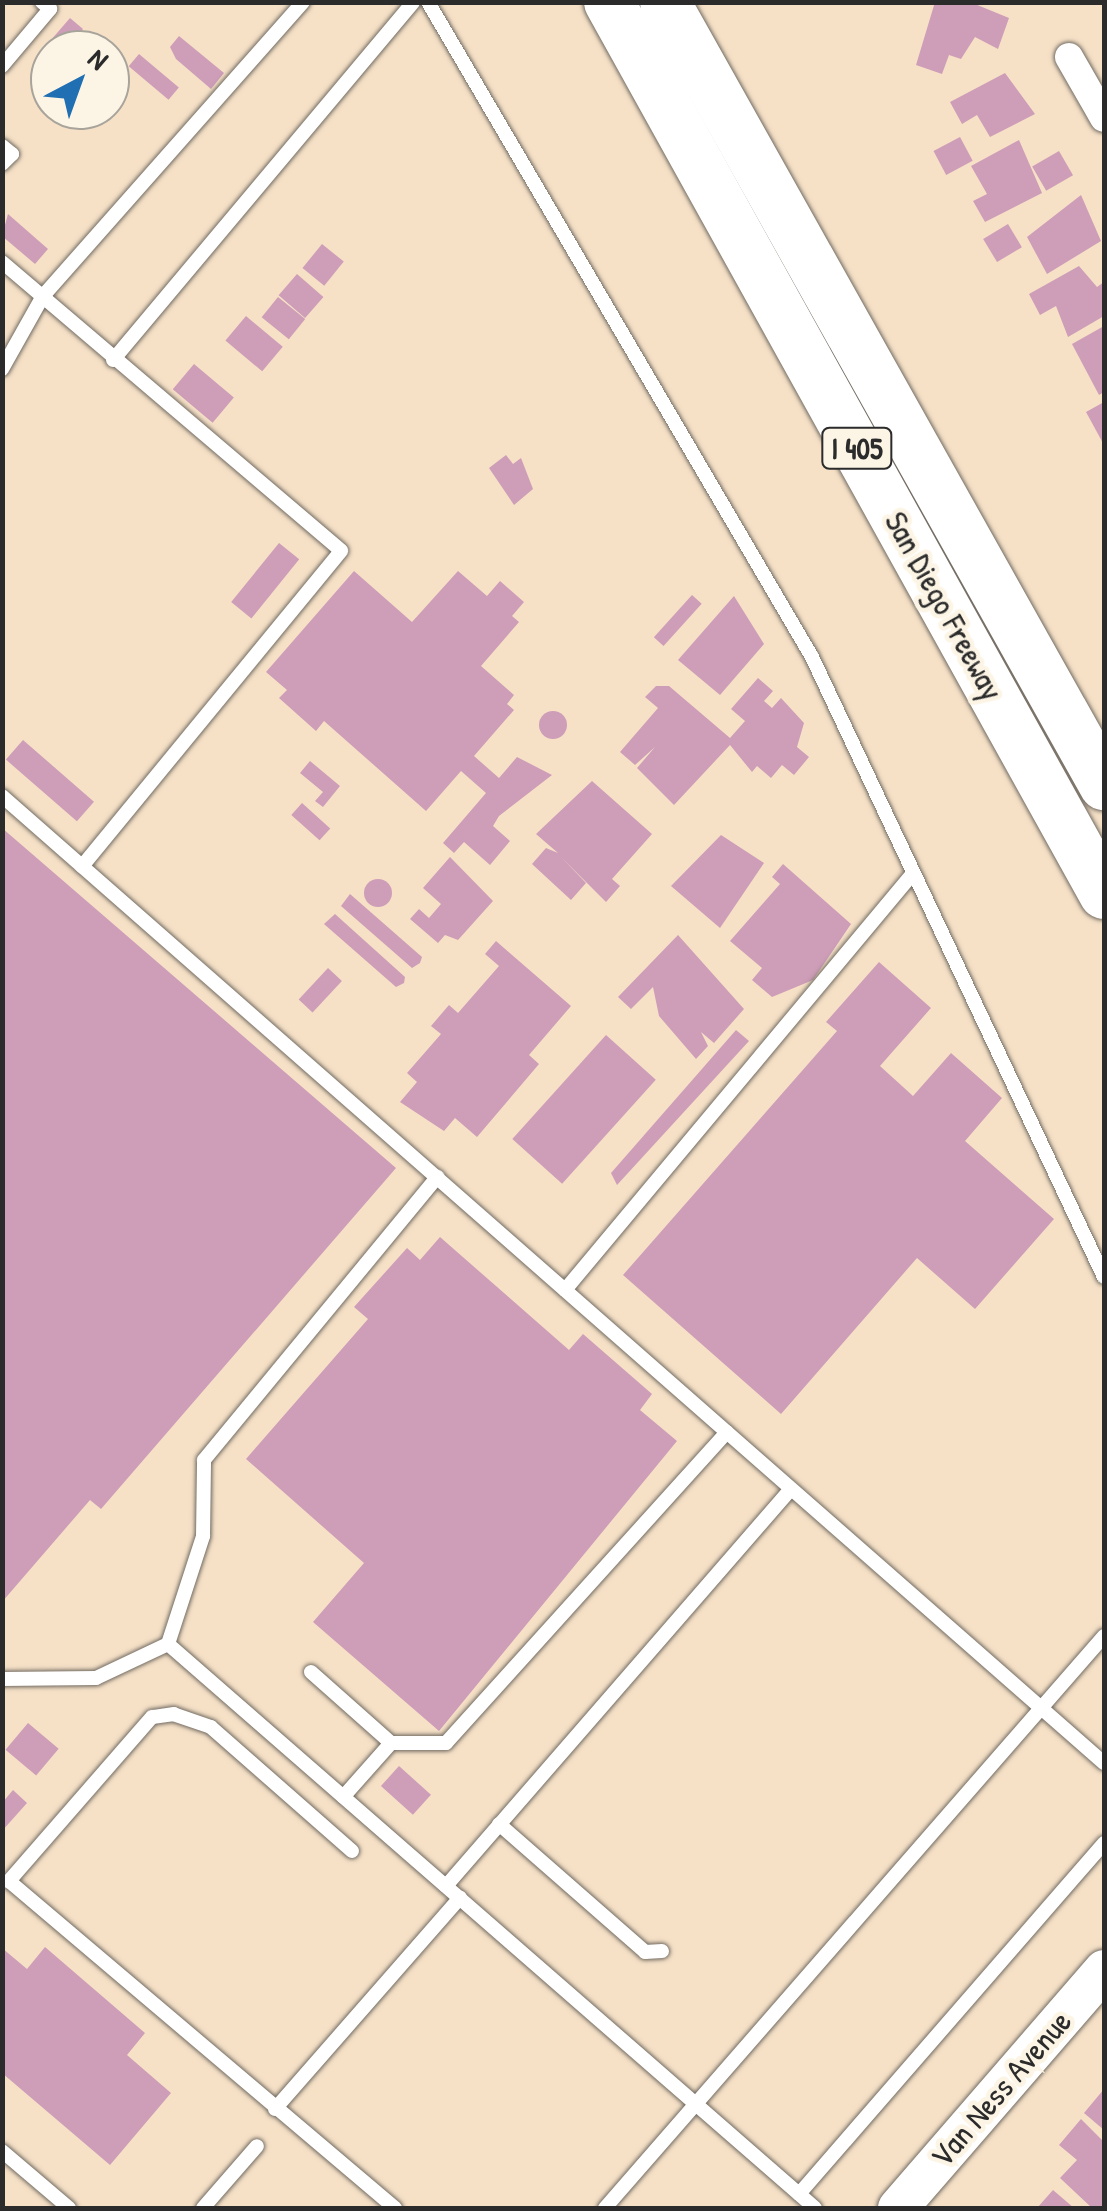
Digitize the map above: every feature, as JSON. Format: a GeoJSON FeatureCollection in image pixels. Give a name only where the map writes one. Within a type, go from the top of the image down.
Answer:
{"type":"FeatureCollection","features":[{"type":"Feature","properties":{"kind":"highway","name":"San Diego Freeway"},"geometry":{"type":"LineString","coordinates":[[608,2],[1104,894]]}},
{"type":"Feature","properties":{"kind":"highway"},"geometry":{"type":"LineString","coordinates":[[664,2],[1104,786]]}},
{"type":"Feature","properties":{"kind":"highway","name":"I 405"},"geometry":{"type":"LineString","coordinates":[[701,2],[1104,728]]}},
{"type":"Feature","properties":{"kind":"main road","name":"Van Ness Avenue"},"geometry":{"type":"LineString","coordinates":[[898,2208],[1104,1970]]}},
{"type":"Feature","properties":{"kind":"street"},"geometry":{"type":"LineString","coordinates":[[1069,57],[1104,118]]}},
{"type":"Feature","properties":{"kind":"lane"},"geometry":{"type":"LineString","coordinates":[[2,66],[50,8],[42,2]]}},
{"type":"Feature","properties":{"kind":"lane"},"geometry":{"type":"LineString","coordinates":[[2,369],[43,296],[303,2]]}},
{"type":"Feature","properties":{"kind":"lane"},"geometry":{"type":"LineString","coordinates":[[113,360],[413,2]]}},
{"type":"Feature","properties":{"kind":"lane"},"geometry":{"type":"LineString","coordinates":[[428,2],[812,657],[910,877],[1104,1276]]}},
{"type":"Feature","properties":{"kind":"lane"},"geometry":{"type":"LineString","coordinates":[[2,146],[12,154],[2,164]]}},
{"type":"Feature","properties":{"kind":"lane"},"geometry":{"type":"LineString","coordinates":[[2,262],[341,551],[82,866]]}},
{"type":"Feature","properties":{"kind":"lane"},"geometry":{"type":"LineString","coordinates":[[2,796],[1104,1763]]}},
{"type":"Feature","properties":{"kind":"lane"},"geometry":{"type":"LineString","coordinates":[[565,1290],[910,877]]}},
{"type":"Feature","properties":{"kind":"lane"},"geometry":{"type":"LineString","coordinates":[[2,1679],[96,1678],[168,1644],[203,1536],[204,1460],[437,1178]]}},
{"type":"Feature","properties":{"kind":"lane"},"geometry":{"type":"LineString","coordinates":[[311,1672],[392,1743],[446,1743],[728,1432]]}},
{"type":"Feature","properties":{"kind":"lane"},"geometry":{"type":"LineString","coordinates":[[446,1886],[791,1488]]}},
{"type":"Feature","properties":{"kind":"lane"},"geometry":{"type":"LineString","coordinates":[[605,2208],[1104,1636]]}},
{"type":"Feature","properties":{"kind":"lane"},"geometry":{"type":"LineString","coordinates":[[168,1644],[815,2208]]}},
{"type":"Feature","properties":{"kind":"lane"},"geometry":{"type":"LineString","coordinates":[[352,1850],[211,1727],[174,1714],[152,1717],[10,1881],[395,2208]]}},
{"type":"Feature","properties":{"kind":"lane"},"geometry":{"type":"LineString","coordinates":[[343,1796],[392,1743]]}},
{"type":"Feature","properties":{"kind":"lane"},"geometry":{"type":"LineString","coordinates":[[500,1824],[644,1952],[662,1951]]}},
{"type":"Feature","properties":{"kind":"lane"},"geometry":{"type":"LineString","coordinates":[[799,2194],[1104,1843]]}},
{"type":"Feature","properties":{"kind":"lane"},"geometry":{"type":"LineString","coordinates":[[275,2109],[460,1898]]}},
{"type":"Feature","properties":{"kind":"lane"},"geometry":{"type":"LineString","coordinates":[[203,2208],[257,2146]]}},
{"type":"Feature","properties":{"kind":"lane"},"geometry":{"type":"LineString","coordinates":[[2,2151],[69,2208]]}},
{"type":"Feature","properties":{"kind":"building"},"geometry":{"type":"Polygon","coordinates":[[[935,2],[970,2],[1009,18],[998,49],[975,37],[961,59],[949,55],[942,74],[916,65],[935,2]]]}},
{"type":"Feature","properties":{"kind":"building"},"geometry":{"type":"Polygon","coordinates":[[[70,18],[83,29],[82,30],[60,30],[70,18]]]}},
{"type":"Feature","properties":{"kind":"building"},"geometry":{"type":"Polygon","coordinates":[[[179,36],[224,73],[211,89],[176,59],[170,47],[179,36]]]}},
{"type":"Feature","properties":{"kind":"building"},"geometry":{"type":"Polygon","coordinates":[[[139,54],[179,87],[169,100],[130,67],[139,54]]]}},
{"type":"Feature","properties":{"kind":"building"},"geometry":{"type":"Polygon","coordinates":[[[1005,73],[1035,114],[990,137],[977,115],[962,124],[950,102],[1005,73]]]}},
{"type":"Feature","properties":{"kind":"building"},"geometry":{"type":"Polygon","coordinates":[[[960,137],[973,161],[946,175],[934,151],[960,137]]]}},
{"type":"Feature","properties":{"kind":"building"},"geometry":{"type":"Polygon","coordinates":[[[1019,140],[1042,193],[985,222],[973,201],[987,194],[971,166],[1019,140]]]}},
{"type":"Feature","properties":{"kind":"building"},"geometry":{"type":"Polygon","coordinates":[[[1059,151],[1073,175],[1046,191],[1032,166],[1059,151]]]}},
{"type":"Feature","properties":{"kind":"building"},"geometry":{"type":"Polygon","coordinates":[[[1081,195],[1101,241],[1047,274],[1027,237],[1081,195]]]}},
{"type":"Feature","properties":{"kind":"building"},"geometry":{"type":"Polygon","coordinates":[[[8,214],[48,249],[35,264],[2,236],[8,214]]]}},
{"type":"Feature","properties":{"kind":"building"},"geometry":{"type":"Polygon","coordinates":[[[1008,224],[1022,247],[997,262],[983,239],[1008,224]]]}},
{"type":"Feature","properties":{"kind":"building"},"geometry":{"type":"Polygon","coordinates":[[[322,244],[344,262],[324,286],[302,268],[322,244]]]}},
{"type":"Feature","properties":{"kind":"building"},"geometry":{"type":"Polygon","coordinates":[[[1079,266],[1097,287],[1104,282],[1104,316],[1068,337],[1056,306],[1040,315],[1029,294],[1079,266]]]}},
{"type":"Feature","properties":{"kind":"building"},"geometry":{"type":"Polygon","coordinates":[[[297,274],[323,297],[305,318],[279,295],[297,274]]]}},
{"type":"Feature","properties":{"kind":"building"},"geometry":{"type":"Polygon","coordinates":[[[278,297],[305,319],[289,339],[262,317],[278,297]]]}},
{"type":"Feature","properties":{"kind":"building"},"geometry":{"type":"Polygon","coordinates":[[[246,316],[283,347],[262,371],[225,341],[246,316]]]}},
{"type":"Feature","properties":{"kind":"building"},"geometry":{"type":"Polygon","coordinates":[[[1104,326],[1104,392],[1099,395],[1072,344],[1104,326]]]}},
{"type":"Feature","properties":{"kind":"building"},"geometry":{"type":"Polygon","coordinates":[[[194,364],[234,397],[213,423],[173,389],[194,364]]]}},
{"type":"Feature","properties":{"kind":"building"},"geometry":{"type":"Polygon","coordinates":[[[1104,402],[1104,445],[1086,412],[1104,402]]]}},
{"type":"Feature","properties":{"kind":"building"},"geometry":{"type":"Polygon","coordinates":[[[506,455],[513,464],[521,458],[533,489],[514,505],[489,468],[506,455]]]}},
{"type":"Feature","properties":{"kind":"building"},"geometry":{"type":"Polygon","coordinates":[[[279,543],[299,559],[251,618],[231,602],[279,543]]]}},
{"type":"Feature","properties":{"kind":"building"},"geometry":{"type":"Polygon","coordinates":[[[354,571],[412,622],[458,571],[487,596],[500,581],[524,602],[512,616],[519,622],[481,666],[514,695],[507,704],[514,710],[474,756],[499,778],[517,757],[552,775],[499,816],[493,826],[510,841],[490,865],[464,842],[454,853],[443,843],[486,793],[461,771],[426,811],[324,721],[316,731],[279,698],[287,690],[266,672],[354,571]]]}},
{"type":"Feature","properties":{"kind":"building"},"geometry":{"type":"Polygon","coordinates":[[[692,595],[702,604],[664,646],[654,637],[692,595]]]}},
{"type":"Feature","properties":{"kind":"building"},"geometry":{"type":"Polygon","coordinates":[[[734,596],[764,644],[720,695],[678,660],[734,596]]]}},
{"type":"Feature","properties":{"kind":"building"},"geometry":{"type":"Polygon","coordinates":[[[758,678],[773,691],[764,701],[772,708],[781,698],[804,723],[797,747],[809,757],[794,775],[782,765],[771,778],[757,766],[752,772],[730,745],[674,805],[637,768],[655,747],[635,765],[620,752],[658,708],[645,697],[656,686],[669,686],[730,738],[745,721],[731,709],[758,678]]]}},
{"type":"Feature","properties":{"kind":"building"},"geometry":{"type":"Polygon","coordinates":[[[553,711],[563,715],[567,725],[563,735],[553,739],[543,735],[539,725],[543,715],[553,711]]]}},
{"type":"Feature","properties":{"kind":"building"},"geometry":{"type":"Polygon","coordinates":[[[23,740],[94,802],[77,821],[6,760],[23,740]]]}},
{"type":"Feature","properties":{"kind":"building"},"geometry":{"type":"Polygon","coordinates":[[[310,761],[340,786],[323,807],[315,801],[323,792],[300,773],[310,761]]]}},
{"type":"Feature","properties":{"kind":"building"},"geometry":{"type":"Polygon","coordinates":[[[592,781],[652,834],[612,879],[620,886],[606,902],[561,857],[586,883],[571,900],[532,864],[546,848],[558,853],[536,834],[592,781]]]}},
{"type":"Feature","properties":{"kind":"building"},"geometry":{"type":"Polygon","coordinates":[[[302,803],[330,828],[320,840],[291,815],[302,803]]]}},
{"type":"Feature","properties":{"kind":"building"},"geometry":{"type":"Polygon","coordinates":[[[2,828],[396,1168],[101,1509],[90,1500],[2,1602],[2,828]]]}},
{"type":"Feature","properties":{"kind":"building"},"geometry":{"type":"Polygon","coordinates":[[[721,835],[764,863],[720,928],[671,886],[721,835]]]}},
{"type":"Feature","properties":{"kind":"building"},"geometry":{"type":"Polygon","coordinates":[[[450,857],[493,901],[458,940],[445,935],[438,943],[410,919],[419,909],[429,918],[441,904],[423,888],[450,857]]]}},
{"type":"Feature","properties":{"kind":"building"},"geometry":{"type":"Polygon","coordinates":[[[783,864],[851,924],[813,980],[772,997],[752,980],[762,968],[730,941],[780,884],[772,877],[783,864]]]}},
{"type":"Feature","properties":{"kind":"building"},"geometry":{"type":"Polygon","coordinates":[[[378,879],[388,883],[392,893],[388,903],[378,907],[368,903],[364,893],[368,883],[378,879]]]}},
{"type":"Feature","properties":{"kind":"building"},"geometry":{"type":"Polygon","coordinates":[[[350,894],[422,957],[420,963],[412,968],[341,906],[350,894]]]}},
{"type":"Feature","properties":{"kind":"building"},"geometry":{"type":"Polygon","coordinates":[[[335,914],[405,977],[404,983],[396,987],[324,924],[335,914]]]}},
{"type":"Feature","properties":{"kind":"building"},"geometry":{"type":"Polygon","coordinates":[[[678,935],[744,1009],[714,1043],[701,1032],[708,1046],[696,1059],[659,1016],[653,987],[631,1009],[618,997],[678,935]]]}},
{"type":"Feature","properties":{"kind":"building"},"geometry":{"type":"Polygon","coordinates":[[[496,941],[571,1006],[529,1055],[539,1064],[477,1137],[455,1118],[444,1131],[400,1102],[417,1082],[407,1073],[441,1034],[431,1026],[449,1005],[458,1013],[499,966],[485,954],[496,941]]]}},
{"type":"Feature","properties":{"kind":"building"},"geometry":{"type":"Polygon","coordinates":[[[879,962],[931,1008],[880,1066],[913,1096],[951,1053],[1002,1098],[965,1141],[1054,1219],[975,1309],[917,1258],[781,1414],[623,1275],[837,1031],[826,1022],[879,962]]]}},
{"type":"Feature","properties":{"kind":"building"},"geometry":{"type":"Polygon","coordinates":[[[328,968],[342,981],[313,1012],[299,999],[328,968]]]}},
{"type":"Feature","properties":{"kind":"building"},"geometry":{"type":"Polygon","coordinates":[[[736,1030],[749,1041],[617,1185],[611,1173],[736,1030]]]}},
{"type":"Feature","properties":{"kind":"building"},"geometry":{"type":"Polygon","coordinates":[[[606,1035],[656,1080],[562,1184],[512,1139],[606,1035]]]}},
{"type":"Feature","properties":{"kind":"building"},"geometry":{"type":"Polygon","coordinates":[[[440,1237],[569,1350],[583,1334],[652,1394],[640,1410],[677,1441],[439,1731],[313,1622],[364,1563],[246,1459],[368,1319],[354,1307],[407,1248],[420,1260],[440,1237]]]}},
{"type":"Feature","properties":{"kind":"building"},"geometry":{"type":"Polygon","coordinates":[[[28,1723],[59,1749],[36,1776],[6,1750],[28,1723]]]}},
{"type":"Feature","properties":{"kind":"building"},"geometry":{"type":"Polygon","coordinates":[[[399,1766],[431,1795],[413,1815],[381,1786],[399,1766]]]}},
{"type":"Feature","properties":{"kind":"building"},"geometry":{"type":"Polygon","coordinates":[[[13,1790],[27,1803],[2,1831],[2,1803],[13,1790]]]}},
{"type":"Feature","properties":{"kind":"building"},"geometry":{"type":"Polygon","coordinates":[[[45,1947],[145,2033],[127,2055],[171,2093],[110,2165],[2,2073],[2,1948],[27,1969],[45,1947]]]}},
{"type":"Feature","properties":{"kind":"building"},"geometry":{"type":"Polygon","coordinates":[[[1104,2089],[1104,2130],[1084,2113],[1104,2089]]]}},
{"type":"Feature","properties":{"kind":"building"},"geometry":{"type":"Polygon","coordinates":[[[1081,2119],[1104,2142],[1104,2208],[1092,2208],[1060,2178],[1077,2160],[1059,2145],[1081,2119]]]}},
{"type":"Feature","properties":{"kind":"building"},"geometry":{"type":"Polygon","coordinates":[[[1053,2190],[1074,2208],[1037,2208],[1053,2190]]]}}]}
